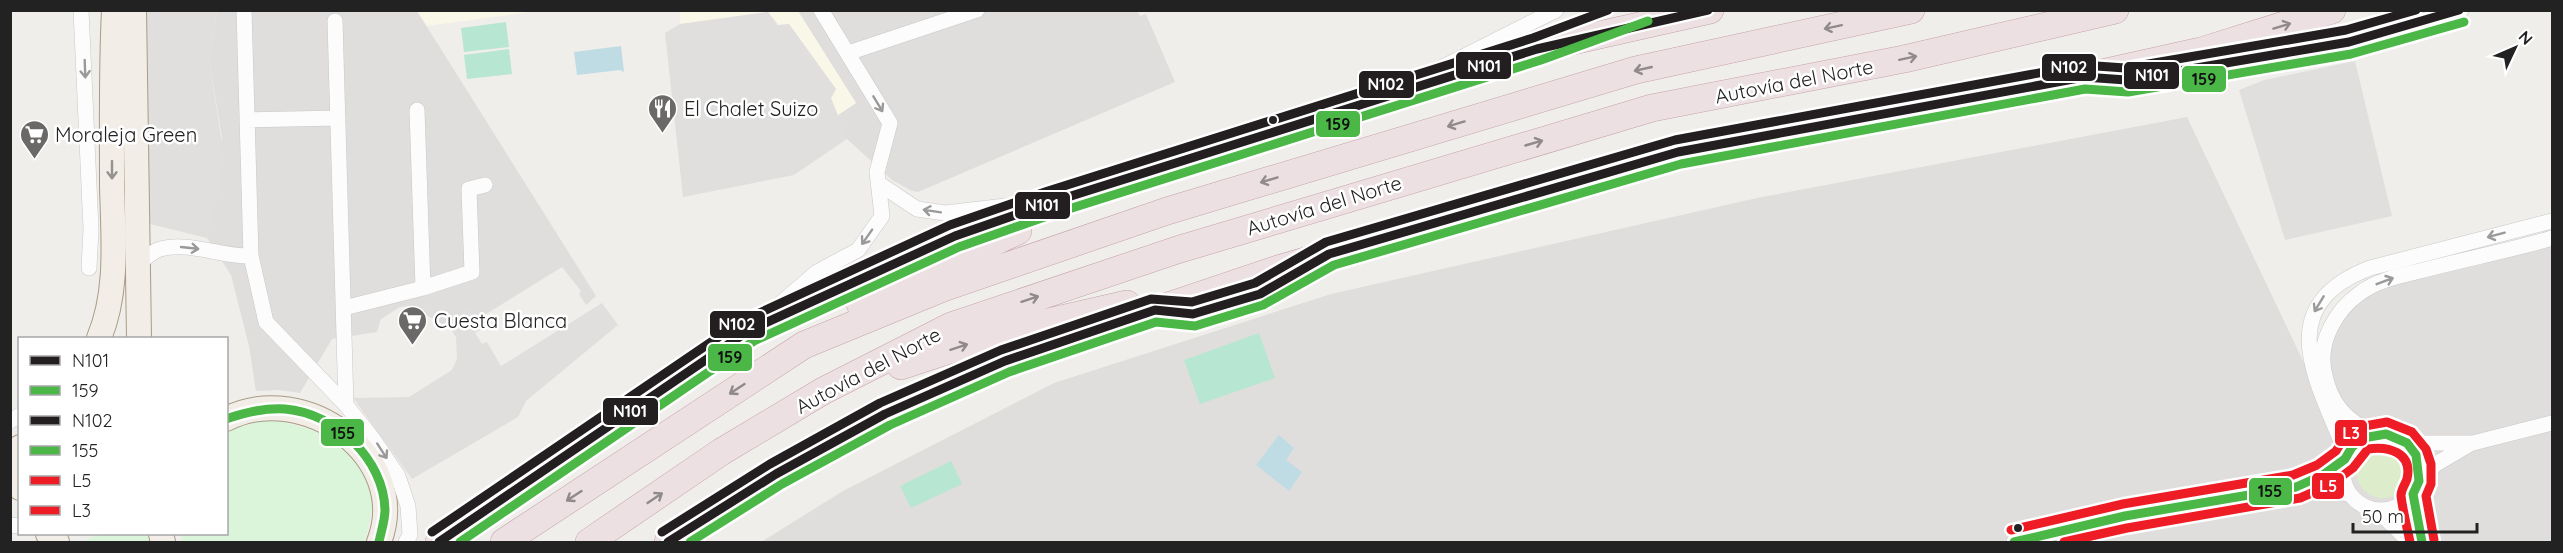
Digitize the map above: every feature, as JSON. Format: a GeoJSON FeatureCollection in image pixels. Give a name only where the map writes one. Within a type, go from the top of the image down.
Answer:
{"type":"FeatureCollection","features":[{"type":"Feature","properties":{"kind":"highway"},"geometry":{"type":"LineString","coordinates":[[439,543],[748,331],[955,236],[1052,202],[1537,49],[1710,10]]}},
{"type":"Feature","properties":{"kind":"highway","name":"Autovía del Norte"},"geometry":{"type":"LineString","coordinates":[[504,543],[804,345],[954,284],[1167,212],[1636,70],[1911,10]]}},
{"type":"Feature","properties":{"kind":"highway","name":"Autovía del Norte"},"geometry":{"type":"LineString","coordinates":[[589,543],[721,452],[823,391],[951,326],[1177,250],[1652,108],[1904,59],[2115,10]]}},
{"type":"Feature","properties":{"kind":"highway"},"geometry":{"type":"LineString","coordinates":[[668,543],[776,474],[885,414],[1005,361],[1278,269],[1678,152],[2084,77],[2201,51],[2332,10]]}},
{"type":"Feature","properties":{"kind":"highway"},"geometry":{"type":"LineString","coordinates":[[804,345],[831,318],[1044,219],[1451,83],[1469,71]]}},
{"type":"Feature","properties":{"kind":"highway"},"geometry":{"type":"LineString","coordinates":[[823,391],[1004,332],[1278,269]]}},
{"type":"Feature","properties":{"kind":"main road"},"geometry":{"type":"LineString","coordinates":[[100,337],[108,316],[113,267],[111,70],[114,10]]}},
{"type":"Feature","properties":{"kind":"main road"},"geometry":{"type":"LineString","coordinates":[[134,10],[136,265],[139,337]]}},
{"type":"Feature","properties":{"kind":"main road"},"geometry":{"type":"LineString","coordinates":[[228,418],[244,410],[284,408],[319,416],[349,437],[371,464],[383,492],[385,528],[379,543]]}},
{"type":"Feature","properties":{"kind":"main road"},"geometry":{"type":"LineString","coordinates":[[18,464],[16,480],[18,484]]}},
{"type":"Feature","properties":{"kind":"street"},"geometry":{"type":"LineString","coordinates":[[81,10],[90,218],[89,268]]}},
{"type":"Feature","properties":{"kind":"street"},"geometry":{"type":"LineString","coordinates":[[104,10],[111,70]]}},
{"type":"Feature","properties":{"kind":"street"},"geometry":{"type":"LineString","coordinates":[[244,10],[251,256],[266,322],[346,405],[374,439],[398,476],[408,506],[410,535],[406,543]]}},
{"type":"Feature","properties":{"kind":"street"},"geometry":{"type":"LineString","coordinates":[[748,331],[817,272],[858,250],[882,216],[877,172],[890,123],[821,10]]}},
{"type":"Feature","properties":{"kind":"street"},"geometry":{"type":"LineString","coordinates":[[848,54],[977,10]]}},
{"type":"Feature","properties":{"kind":"street"},"geometry":{"type":"LineString","coordinates":[[1387,97],[1478,48],[1556,10]]}},
{"type":"Feature","properties":{"kind":"street"},"geometry":{"type":"LineString","coordinates":[[1537,49],[1644,10]]}},
{"type":"Feature","properties":{"kind":"street"},"geometry":{"type":"LineString","coordinates":[[2084,77],[2127,80],[2349,42],[2461,10]]}},
{"type":"Feature","properties":{"kind":"street"},"geometry":{"type":"LineString","coordinates":[[335,21],[346,405]]}},
{"type":"Feature","properties":{"kind":"street"},"geometry":{"type":"LineString","coordinates":[[417,110],[423,288]]}},
{"type":"Feature","properties":{"kind":"street"},"geometry":{"type":"LineString","coordinates":[[247,120],[338,118]]}},
{"type":"Feature","properties":{"kind":"street"},"geometry":{"type":"LineString","coordinates":[[878,183],[917,209],[945,213],[985,207],[1052,202]]}},
{"type":"Feature","properties":{"kind":"street"},"geometry":{"type":"LineString","coordinates":[[344,308],[423,288],[472,272],[469,189],[485,185]]}},
{"type":"Feature","properties":{"kind":"street"},"geometry":{"type":"LineString","coordinates":[[2410,543],[2377,510],[2358,502],[2350,494],[2345,482],[2346,457],[2325,402],[2310,351],[2308,332],[2310,321],[2326,292],[2347,277],[2370,268],[2553,221]]}},
{"type":"Feature","properties":{"kind":"street"},"geometry":{"type":"LineString","coordinates":[[2422,543],[2416,488],[2419,466],[2416,455],[2407,443],[2396,437],[2375,434],[2343,414],[2331,399],[2322,361],[2334,319],[2347,303],[2361,292],[2392,278],[2553,238]]}},
{"type":"Feature","properties":{"kind":"street"},"geometry":{"type":"LineString","coordinates":[[136,265],[158,249],[177,247],[223,256],[251,256]]}},
{"type":"Feature","properties":{"kind":"street"},"geometry":{"type":"LineString","coordinates":[[2407,443],[2473,443],[2553,423]]}},
{"type":"Feature","properties":{"kind":"street"},"geometry":{"type":"LineString","coordinates":[[2014,543],[2125,516],[2296,487],[2323,475],[2346,457],[2363,438],[2375,434]]}},
{"type":"Feature","properties":{"kind":"street"},"geometry":{"type":"LineString","coordinates":[[2377,510],[2398,507],[2436,464],[2473,443]]}},
{"type":"Feature","properties":{"kind":"street"},"geometry":{"type":"LineString","coordinates":[[2296,487],[2350,494]]}},
{"type":"Feature","properties":{"kind":"shaded area"},"geometry":{"type":"Polygon","coordinates":[[[145,11],[217,11],[209,60],[225,162],[207,238],[150,224],[145,11]]]}},
{"type":"Feature","properties":{"kind":"shaded area"},"geometry":{"type":"Polygon","coordinates":[[[217,11],[417,11],[596,296],[586,305],[579,294],[581,291],[562,267],[475,321],[468,310],[444,325],[410,306],[400,307],[381,319],[377,332],[332,339],[300,393],[279,390],[256,391],[249,346],[231,275],[207,238],[222,137],[209,60],[217,11]]]}},
{"type":"Feature","properties":{"kind":"shaded area"},"geometry":{"type":"Polygon","coordinates":[[[417,11],[537,11],[427,26],[417,11]]]}},
{"type":"Feature","properties":{"kind":"shaded area"},"geometry":{"type":"Polygon","coordinates":[[[680,11],[798,11],[856,103],[838,115],[831,98],[836,89],[789,24],[778,26],[768,12],[680,24],[680,11]]]}},
{"type":"Feature","properties":{"kind":"shaded area"},"geometry":{"type":"Polygon","coordinates":[[[798,11],[1137,11],[1140,16],[1146,14],[1175,82],[918,192],[912,191],[892,180],[847,139],[839,125],[838,115],[856,103],[798,11]]]}},
{"type":"Feature","properties":{"kind":"shaded area"},"geometry":{"type":"Polygon","coordinates":[[[768,12],[778,25],[789,24],[836,89],[831,98],[847,139],[794,175],[683,197],[665,33],[680,24],[768,12]]]}},
{"type":"Feature","properties":{"kind":"shaded area"},"geometry":{"type":"Polygon","coordinates":[[[2355,61],[2392,216],[2285,240],[2239,90],[2264,80],[2355,61]]]}},
{"type":"Feature","properties":{"kind":"shaded area"},"geometry":{"type":"Polygon","coordinates":[[[2187,117],[2304,363],[2326,341],[2361,292],[2552,238],[2552,542],[761,542],[843,491],[1054,383],[1331,294],[1757,198],[2187,117]]]}},
{"type":"Feature","properties":{"kind":"shaded area"},"geometry":{"type":"Polygon","coordinates":[[[602,303],[618,325],[526,401],[518,417],[412,479],[353,398],[409,397],[452,370],[457,359],[456,337],[447,323],[468,310],[480,330],[475,333],[482,344],[487,342],[501,366],[602,303]]]}},
{"type":"Feature","properties":{"kind":"green space"},"geometry":{"type":"Polygon","coordinates":[[[506,22],[509,47],[464,52],[461,28],[506,22]]]}},
{"type":"Feature","properties":{"kind":"green space"},"geometry":{"type":"Polygon","coordinates":[[[509,49],[512,74],[467,79],[464,55],[509,49]]]}},
{"type":"Feature","properties":{"kind":"green space"},"geometry":{"type":"Polygon","coordinates":[[[1259,333],[1275,378],[1200,404],[1184,360],[1259,333]]]}},
{"type":"Feature","properties":{"kind":"green space"},"geometry":{"type":"Polygon","coordinates":[[[270,418],[312,430],[344,446],[363,472],[374,501],[365,542],[183,542],[181,535],[228,535],[228,431],[270,418]]]}},
{"type":"Feature","properties":{"kind":"green space"},"geometry":{"type":"Polygon","coordinates":[[[2378,444],[2388,444],[2398,448],[2406,456],[2410,471],[2406,486],[2398,494],[2388,498],[2378,498],[2368,494],[2360,486],[2356,476],[2356,466],[2360,456],[2368,448],[2378,444]]]}},
{"type":"Feature","properties":{"kind":"green space"},"geometry":{"type":"Polygon","coordinates":[[[951,461],[962,484],[911,508],[900,486],[951,461]]]}},
{"type":"Feature","properties":{"kind":"green space"},"geometry":{"type":"Polygon","coordinates":[[[98,535],[147,535],[150,542],[82,542],[98,535]]]}},
{"type":"Feature","properties":{"kind":"water"},"geometry":{"type":"Polygon","coordinates":[[[621,46],[624,72],[620,70],[577,75],[574,52],[621,46]]]}},
{"type":"Feature","properties":{"kind":"water"},"geometry":{"type":"Polygon","coordinates":[[[1279,435],[1294,448],[1286,460],[1302,472],[1289,491],[1256,465],[1279,435]]]}},
{"type":"Feature","properties":{"kind":"transit line","name":"N102"},"geometry":{"type":"LineString","coordinates":[[432,532],[742,321],[950,225],[1048,191],[1533,38],[1608,10]]}},
{"type":"Feature","properties":{"kind":"transit line","name":"N101"},"geometry":{"type":"LineString","coordinates":[[439,542],[748,331],[955,236],[1052,202],[1537,49],[1708,10]]}},
{"type":"Feature","properties":{"kind":"transit line","name":"N102"},"geometry":{"type":"LineString","coordinates":[[662,532],[770,464],[880,403],[1001,350],[1151,299],[1192,302],[1255,283],[1326,242],[1675,140],[2082,65],[2125,68],[2346,30],[2416,10]]}},
{"type":"Feature","properties":{"kind":"transit line","name":"N101"},"geometry":{"type":"LineString","coordinates":[[668,542],[776,474],[885,414],[1005,361],[1155,310],[1193,314],[1260,294],[1329,254],[1678,152],[2084,77],[2126,80],[2349,42],[2459,10]]}},
{"type":"Feature","properties":{"kind":"transit line","name":"159"},"geometry":{"type":"LineString","coordinates":[[460,542],[754,341],[959,247],[1056,213],[1541,60],[1648,21]]}},
{"type":"Feature","properties":{"kind":"transit line","name":"159"},"geometry":{"type":"LineString","coordinates":[[690,542],[782,484],[890,425],[1009,372],[1156,322],[1195,326],[1263,305],[1334,265],[1681,164],[2085,89],[2128,92],[2351,54],[2464,22]]}},
{"type":"Feature","properties":{"kind":"transit line","name":"155"},"geometry":{"type":"LineString","coordinates":[[228,418],[255,411],[285,409],[304,412],[338,429],[366,457],[376,473],[385,510],[379,542]]}},
{"type":"Feature","properties":{"kind":"transit line","name":"L3"},"geometry":{"type":"LineString","coordinates":[[2011,530],[2123,504],[2293,475],[2317,465],[2336,451],[2344,438],[2359,427],[2387,422],[2412,432],[2426,449],[2431,464],[2431,484],[2426,496],[2434,540]]}},
{"type":"Feature","properties":{"kind":"transit line","name":"155"},"geometry":{"type":"LineString","coordinates":[[2014,542],[2125,516],[2296,487],[2323,475],[2345,459],[2352,447],[2363,438],[2386,434],[2407,443],[2416,455],[2419,481],[2413,494],[2422,542]]}},
{"type":"Feature","properties":{"kind":"transit line","name":"L5"},"geometry":{"type":"LineString","coordinates":[[2064,542],[2127,528],[2300,498],[2330,485],[2353,468],[2368,449],[2376,448],[2391,450],[2403,457],[2406,462],[2407,479],[2401,496],[2410,542]]}},
{"type":"Feature","properties":{"kind":"place","name":"El Chalet Suizo"},"geometry":{"type":"Point","coordinates":[663,134]}},
{"type":"Feature","properties":{"kind":"place","name":"Moraleja Green"},"geometry":{"type":"Point","coordinates":[34,160]}},
{"type":"Feature","properties":{"kind":"place","name":"Cuesta Blanca"},"geometry":{"type":"Point","coordinates":[413,346]}}]}
